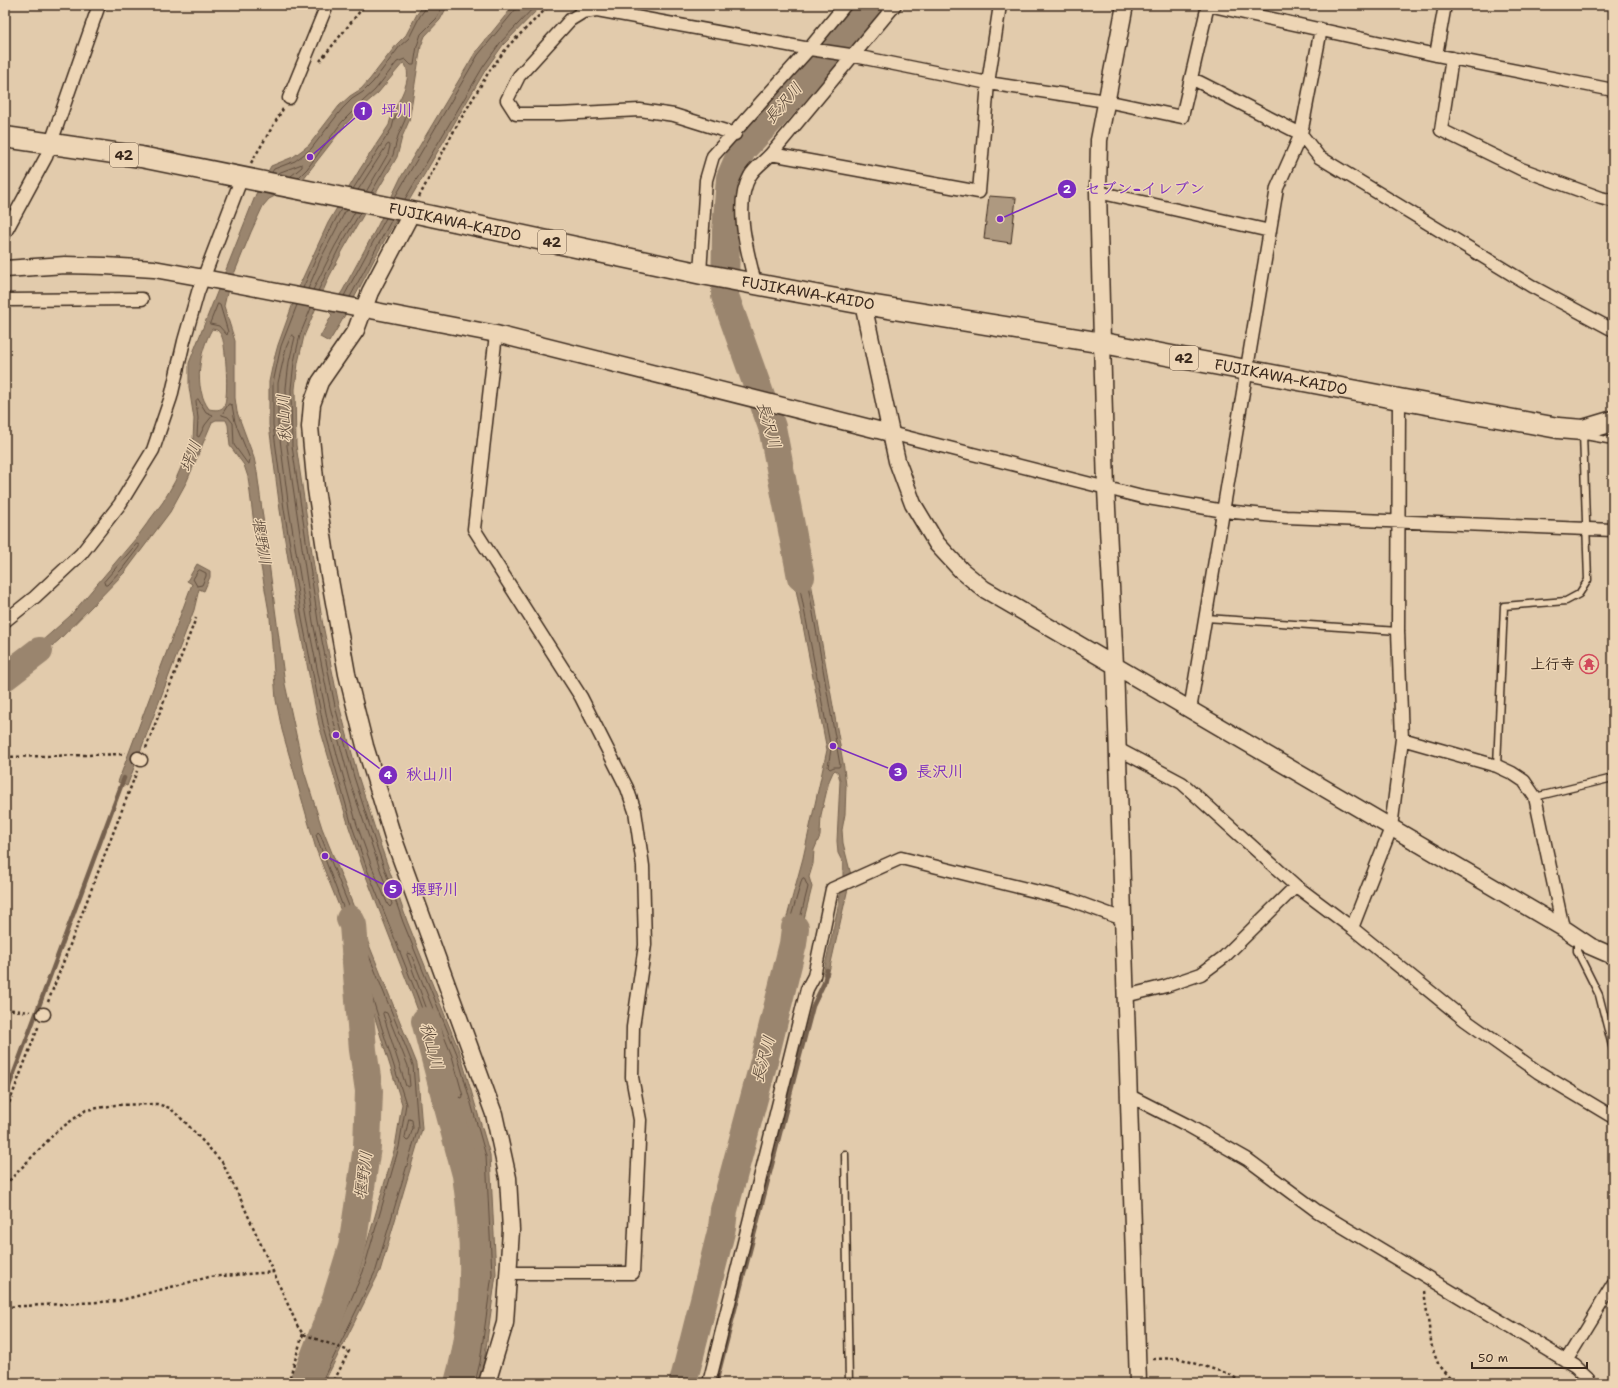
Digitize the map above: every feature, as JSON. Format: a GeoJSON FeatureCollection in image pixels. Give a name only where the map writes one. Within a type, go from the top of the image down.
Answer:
{"type":"FeatureCollection","features":[{"type":"Feature","properties":{"kind":"main road","name":"FUJIKAWA-KAIDO"},"geometry":{"type":"LineString","coordinates":[[5,137],[142,157],[407,211],[701,274],[863,304],[1103,343],[1583,433],[1613,421]]}},
{"type":"Feature","properties":{"kind":"street"},"geometry":{"type":"LineString","coordinates":[[5,233],[46,157],[99,5]]}},
{"type":"Feature","properties":{"kind":"street"},"geometry":{"type":"LineString","coordinates":[[289,98],[327,5]]}},
{"type":"Feature","properties":{"kind":"street"},"geometry":{"type":"LineString","coordinates":[[701,274],[706,180],[714,156],[809,49],[845,5]]}},
{"type":"Feature","properties":{"kind":"street"},"geometry":{"type":"LineString","coordinates":[[755,283],[743,232],[743,192],[750,175],[771,154],[851,55],[894,5]]}},
{"type":"Feature","properties":{"kind":"street"},"geometry":{"type":"LineString","coordinates":[[771,154],[979,192],[988,83],[1000,5]]}},
{"type":"Feature","properties":{"kind":"street"},"geometry":{"type":"LineString","coordinates":[[1125,5],[1106,101],[1100,140],[1098,192],[1106,489],[1115,665],[1138,1383]]}},
{"type":"Feature","properties":{"kind":"street"},"geometry":{"type":"LineString","coordinates":[[735,134],[674,115],[640,110],[558,114],[516,114],[507,100],[519,76],[570,20],[583,12],[597,10],[809,49],[851,55],[988,83],[1106,101],[1182,117],[1208,5],[1436,55],[1613,90]]}},
{"type":"Feature","properties":{"kind":"street"},"geometry":{"type":"LineString","coordinates":[[1436,55],[1445,5]]}},
{"type":"Feature","properties":{"kind":"street"},"geometry":{"type":"LineString","coordinates":[[1190,710],[1277,188],[1301,134],[1321,30]]}},
{"type":"Feature","properties":{"kind":"street"},"geometry":{"type":"LineString","coordinates":[[1452,58],[1441,130],[1521,169],[1613,201]]}},
{"type":"Feature","properties":{"kind":"street"},"geometry":{"type":"LineString","coordinates":[[1190,79],[1199,82],[1301,134],[1319,157],[1533,287],[1613,330]]}},
{"type":"Feature","properties":{"kind":"street"},"geometry":{"type":"LineString","coordinates":[[5,622],[35,597],[81,554],[120,504],[153,450],[171,397],[184,341],[198,292],[242,177]]}},
{"type":"Feature","properties":{"kind":"street"},"geometry":{"type":"LineString","coordinates":[[1098,192],[1270,231]]}},
{"type":"Feature","properties":{"kind":"street"},"geometry":{"type":"LineString","coordinates":[[407,211],[377,278],[358,308],[356,330],[320,382],[312,404],[310,427],[316,489],[328,569],[347,674],[365,746],[393,838],[494,1114],[508,1178],[511,1230],[505,1323],[486,1383]]}},
{"type":"Feature","properties":{"kind":"street"},"geometry":{"type":"LineString","coordinates":[[5,269],[65,265],[154,269],[496,334],[1106,489],[1142,497],[1224,511],[1286,517],[1613,530]]}},
{"type":"Feature","properties":{"kind":"street"},"geometry":{"type":"LineString","coordinates":[[5,300],[142,299]]}},
{"type":"Feature","properties":{"kind":"street"},"geometry":{"type":"LineString","coordinates":[[863,304],[897,461],[913,504],[937,544],[960,570],[984,589],[1563,928],[1590,946],[1613,956]]}},
{"type":"Feature","properties":{"kind":"street"},"geometry":{"type":"LineString","coordinates":[[496,334],[474,529],[581,697],[627,788],[635,811],[643,866],[645,945],[633,1034],[632,1077],[640,1120],[633,1273],[508,1274]]}},
{"type":"Feature","properties":{"kind":"street"},"geometry":{"type":"LineString","coordinates":[[1352,928],[1391,828],[1402,739],[1398,631],[1399,399]]}},
{"type":"Feature","properties":{"kind":"street"},"geometry":{"type":"LineString","coordinates":[[1402,739],[1497,766],[1524,781],[1535,797],[1563,928]]}},
{"type":"Feature","properties":{"kind":"street"},"geometry":{"type":"LineString","coordinates":[[1118,749],[1182,783],[1296,886],[1352,928],[1465,1020],[1538,1072],[1613,1117]]}},
{"type":"Feature","properties":{"kind":"street"},"geometry":{"type":"LineString","coordinates":[[709,1383],[807,989],[814,976],[832,889],[901,858],[1071,900],[1123,919]]}},
{"type":"Feature","properties":{"kind":"street"},"geometry":{"type":"LineString","coordinates":[[1125,996],[1166,986],[1201,974],[1224,957],[1296,886]]}},
{"type":"Feature","properties":{"kind":"street"},"geometry":{"type":"LineString","coordinates":[[1128,1095],[1187,1125],[1247,1159],[1317,1211],[1566,1361],[1588,1378],[1590,1383]]}},
{"type":"Feature","properties":{"kind":"street"},"geometry":{"type":"LineString","coordinates":[[1566,1361],[1613,1284]]}},
{"type":"Feature","properties":{"kind":"lane"},"geometry":{"type":"LineString","coordinates":[[1497,766],[1504,606],[1566,601],[1579,594],[1588,580],[1585,529],[1583,433],[1613,441]]}},
{"type":"Feature","properties":{"kind":"lane"},"geometry":{"type":"LineString","coordinates":[[1206,618],[1398,631]]}},
{"type":"Feature","properties":{"kind":"lane"},"geometry":{"type":"LineString","coordinates":[[1535,797],[1613,778]]}},
{"type":"Feature","properties":{"kind":"lane"},"geometry":{"type":"LineString","coordinates":[[1577,937],[1577,951],[1599,996],[1613,1050]]}},
{"type":"Feature","properties":{"kind":"lane"},"geometry":{"type":"LineString","coordinates":[[845,1154],[849,1383]]}},
{"type":"Feature","properties":{"kind":"path"},"geometry":{"type":"LineString","coordinates":[[407,211],[490,70],[509,45],[550,5]]}},
{"type":"Feature","properties":{"kind":"path"},"geometry":{"type":"LineString","coordinates":[[5,1114],[6,1107],[140,759],[196,618]]}},
{"type":"Feature","properties":{"kind":"path"},"geometry":{"type":"LineString","coordinates":[[5,757],[126,754]]}},
{"type":"Feature","properties":{"kind":"path"},"geometry":{"type":"LineString","coordinates":[[5,1009],[30,1012]]}},
{"type":"Feature","properties":{"kind":"path"},"geometry":{"type":"LineString","coordinates":[[5,1185],[57,1131],[86,1110],[114,1105],[157,1104],[170,1108],[222,1162],[241,1200],[298,1327],[303,1334],[349,1351],[333,1383]]}},
{"type":"Feature","properties":{"kind":"path"},"geometry":{"type":"LineString","coordinates":[[5,1307],[118,1301],[209,1278],[274,1272]]}},
{"type":"Feature","properties":{"kind":"path"},"geometry":{"type":"LineString","coordinates":[[1420,1274],[1427,1302],[1432,1348],[1439,1366],[1454,1383]]}},
{"type":"Feature","properties":{"kind":"path"},"geometry":{"type":"LineString","coordinates":[[288,1383],[303,1334]]}},
{"type":"Feature","properties":{"kind":"path"},"geometry":{"type":"LineString","coordinates":[[1137,1360],[1178,1358],[1229,1374],[1243,1383]]}},
{"type":"Feature","properties":{"kind":"water"},"geometry":{"type":"Polygon","coordinates":[[[424,5],[448,5],[440,20],[425,36],[421,46],[409,121],[402,137],[397,157],[343,250],[329,277],[304,336],[298,363],[295,389],[296,445],[322,620],[339,705],[358,776],[407,921],[460,1053],[490,1155],[496,1274],[484,1363],[478,1383],[462,1383],[468,1359],[480,1274],[475,1209],[467,1144],[413,997],[364,871],[349,827],[319,725],[298,619],[280,510],[269,425],[269,382],[273,363],[300,284],[328,223],[360,169],[389,125],[407,79],[407,71],[405,64],[403,63],[378,93],[345,125],[303,179],[285,191],[269,199],[263,206],[228,289],[224,306],[235,341],[235,398],[237,412],[254,458],[257,472],[285,684],[304,771],[322,828],[417,1064],[422,1129],[380,1271],[324,1383],[307,1383],[333,1332],[359,1271],[395,1147],[402,1104],[343,916],[316,849],[282,730],[276,700],[270,618],[255,532],[248,477],[244,465],[230,446],[228,425],[226,420],[216,420],[212,422],[187,481],[170,512],[125,572],[59,640],[10,682],[7,672],[70,616],[137,537],[163,502],[175,481],[193,440],[194,419],[189,387],[189,363],[256,194],[271,166],[293,157],[309,145],[339,106],[361,89],[370,79],[397,44],[406,35],[417,14],[424,5]],[[212,329],[207,338],[201,359],[199,380],[204,400],[209,409],[215,410],[221,409],[224,406],[226,401],[227,383],[223,342],[221,335],[217,330],[212,329]]]}},
{"type":"Feature","properties":{"kind":"water"},"geometry":{"type":"Polygon","coordinates":[[[514,5],[542,5],[503,45],[486,69],[376,255],[349,308],[329,342],[320,337],[332,315],[329,312],[343,290],[378,225],[401,177],[475,53],[514,5]]]}},
{"type":"Feature","properties":{"kind":"water"},"geometry":{"type":"Polygon","coordinates":[[[803,537],[846,786],[845,814],[842,830],[843,843],[851,875],[828,976],[823,975],[843,877],[843,863],[838,853],[837,841],[840,781],[838,772],[835,770],[829,781],[821,815],[820,836],[814,850],[813,864],[809,877],[812,887],[792,967],[783,964],[787,942],[784,928],[803,858],[827,750],[787,543],[803,537]]]}},
{"type":"Feature","properties":{"kind":"water"},"geometry":{"type":"Polygon","coordinates":[[[197,564],[210,571],[210,577],[204,591],[199,589],[194,610],[127,786],[118,782],[192,584],[187,581],[197,564]]]}},
{"type":"Feature","properties":{"kind":"building"},"geometry":{"type":"Polygon","coordinates":[[[989,196],[1016,198],[1011,243],[984,239],[989,196]]]}},
{"type":"Feature","properties":{"kind":"waterway","name":"長沢川"},"geometry":{"type":"LineString","coordinates":[[801,577],[772,427],[725,296],[726,231],[730,178],[742,150],[774,116],[869,5]]}},
{"type":"Feature","properties":{"kind":"waterway","name":"坪川"},"geometry":{"type":"LineString","coordinates":[[5,677],[39,651]]}},
{"type":"Feature","properties":{"kind":"waterway"},"geometry":{"type":"LineString","coordinates":[[5,1097],[124,778]]}},
{"type":"Feature","properties":{"kind":"waterway","name":"堰野川"},"geometry":{"type":"LineString","coordinates":[[302,1383],[309,1370],[334,1305],[352,1247],[367,1147],[369,1091],[363,1050],[353,925],[350,919]]}},
{"type":"Feature","properties":{"kind":"waterway","name":"長沢川"},"geometry":{"type":"LineString","coordinates":[[683,1383],[722,1228],[724,1210],[764,1061],[793,944],[795,928]]}},
{"type":"Feature","properties":{"kind":"waterway"},"geometry":{"type":"LineString","coordinates":[[716,1383],[813,1006],[824,983],[827,970]]}},
{"type":"Feature","properties":{"kind":"waterway","name":"秋山川"},"geometry":{"type":"LineString","coordinates":[[425,1021],[466,1175],[472,1227],[472,1306],[469,1332],[458,1383]]}},
{"type":"Feature","properties":{"kind":"place","name":"坪川"},"geometry":{"type":"Point","coordinates":[310,157]}},
{"type":"Feature","properties":{"kind":"place","name":"セブン-イレブン"},"geometry":{"type":"Point","coordinates":[1000,219]}},
{"type":"Feature","properties":{"kind":"place","name":"上行寺"},"geometry":{"type":"Point","coordinates":[1589,664]}},
{"type":"Feature","properties":{"kind":"place","name":"秋山川"},"geometry":{"type":"Point","coordinates":[336,735]}},
{"type":"Feature","properties":{"kind":"place","name":"長沢川"},"geometry":{"type":"Point","coordinates":[833,746]}},
{"type":"Feature","properties":{"kind":"place","name":"堰野川"},"geometry":{"type":"Point","coordinates":[325,856]}}]}
